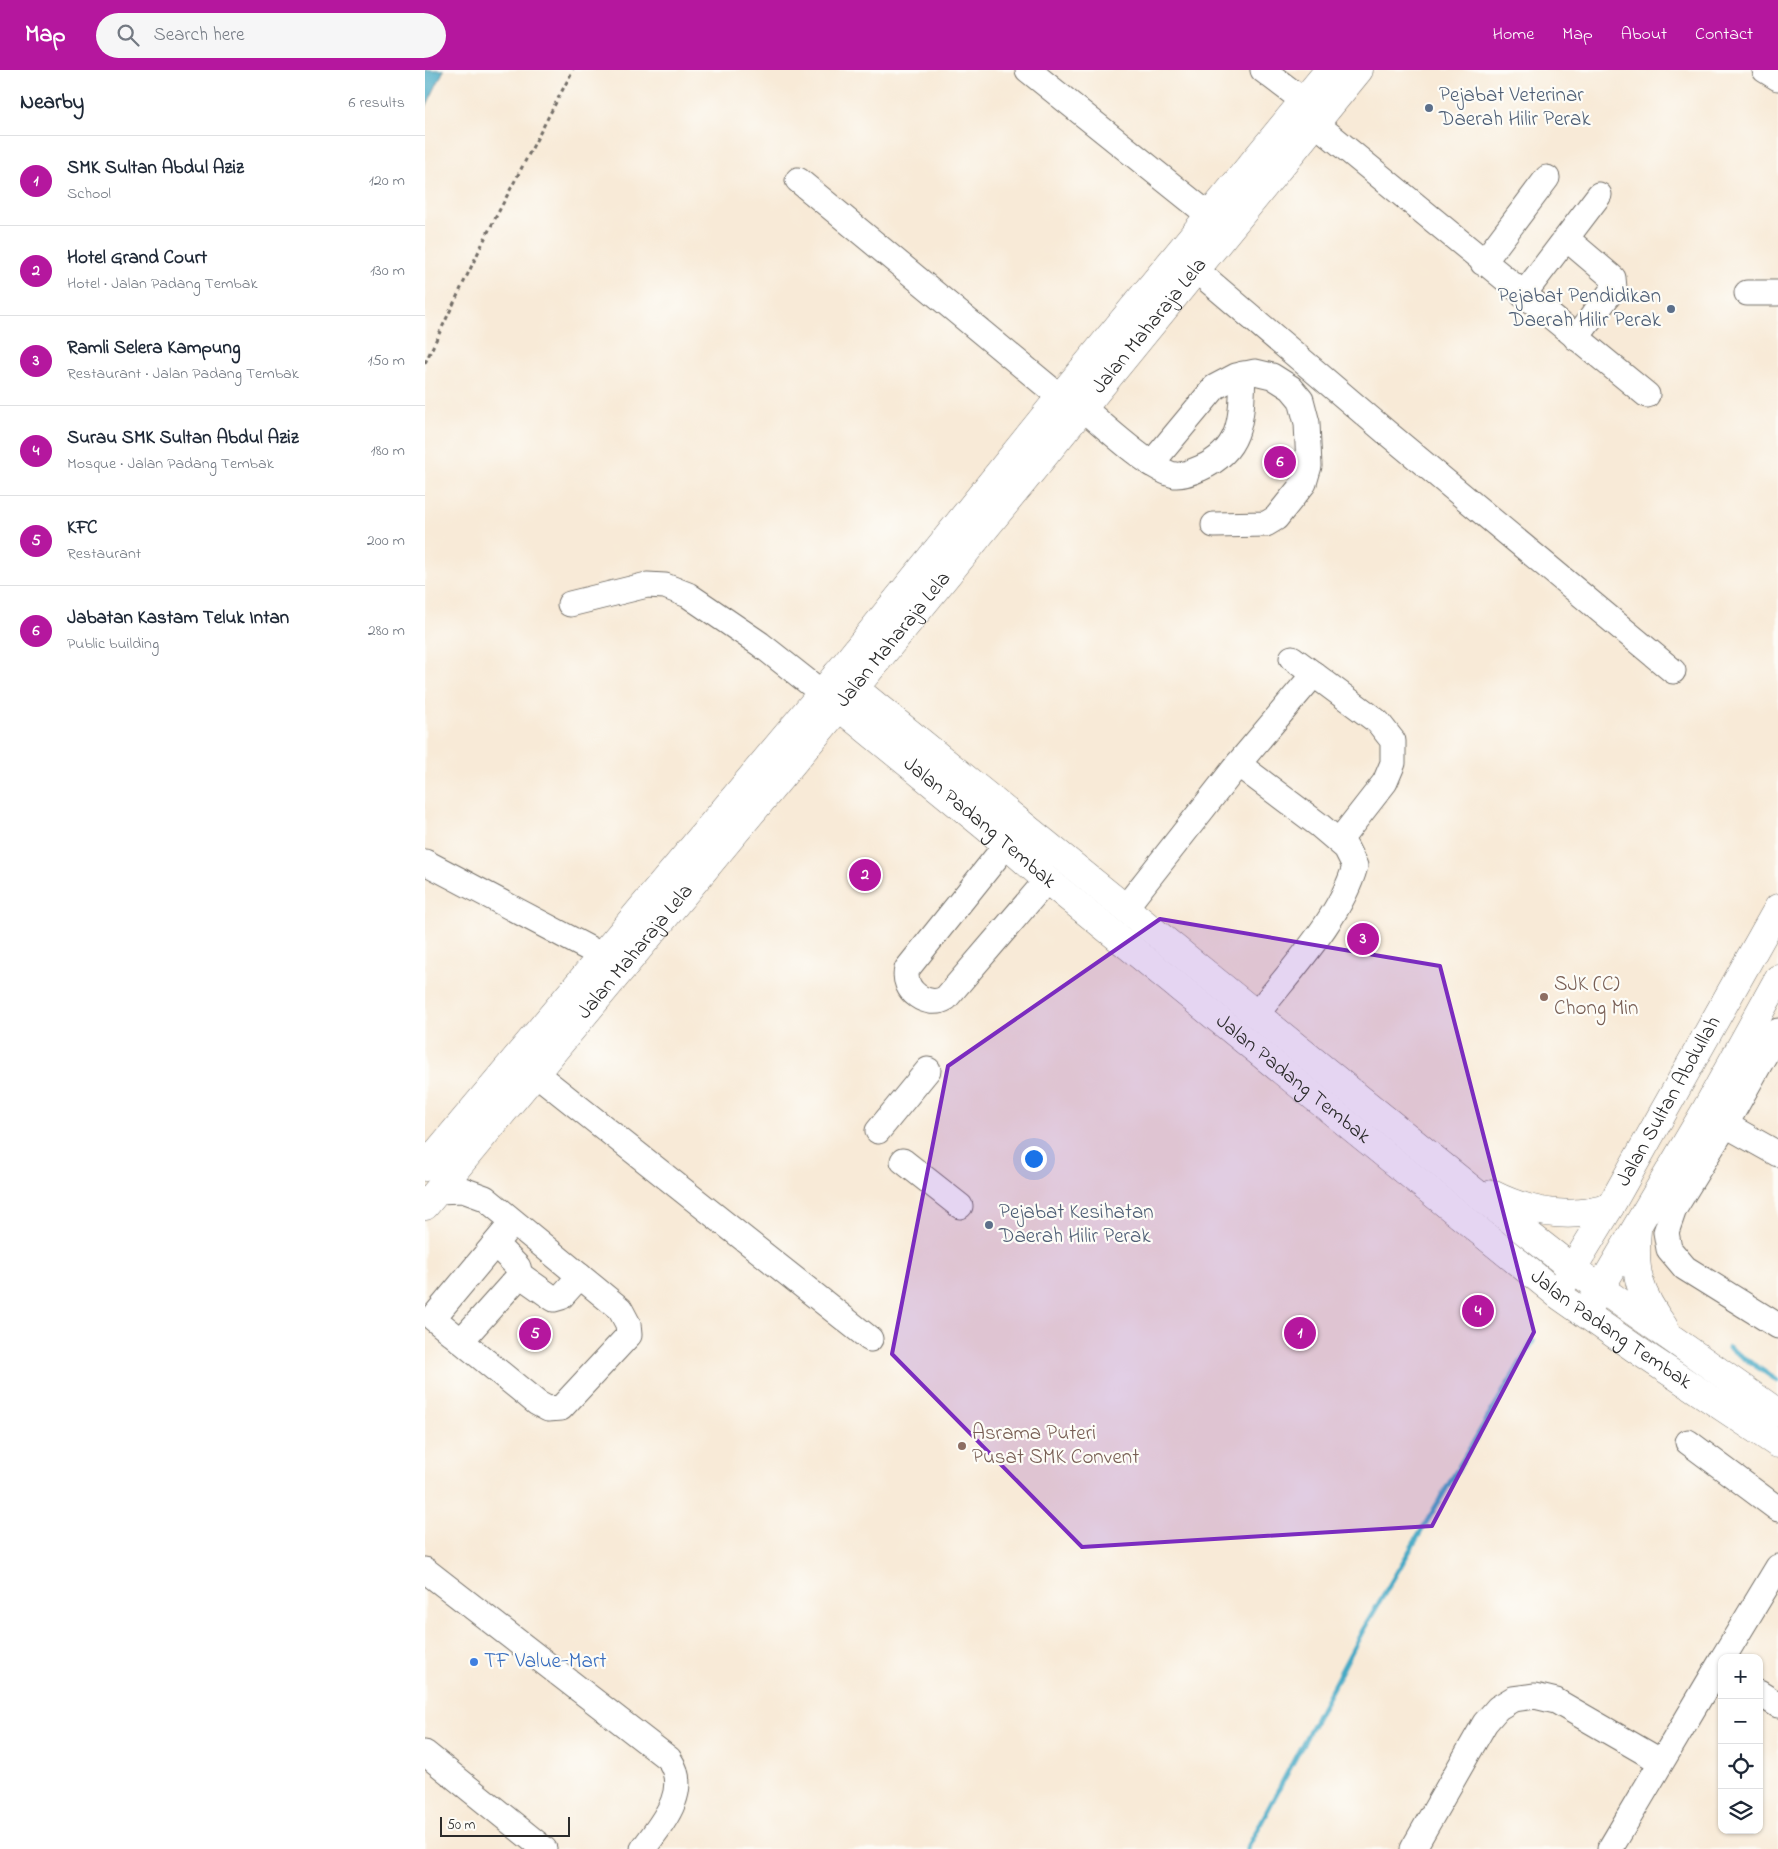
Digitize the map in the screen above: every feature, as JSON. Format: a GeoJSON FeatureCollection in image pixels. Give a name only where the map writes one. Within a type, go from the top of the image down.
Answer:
{"type":"FeatureCollection","features":[{"type":"Feature","properties":{"kind":"main road","name":"Jalan Maharaja Lela"},"geometry":{"type":"LineString","coordinates":[[1071,402],[1196,270],[1309,112],[1329,70]]}},
{"type":"Feature","properties":{"kind":"main road","name":"Jalan Maharaja Lela"},"geometry":{"type":"LineString","coordinates":[[431,1199],[1071,402],[1210,216],[1309,112],[1359,70]]}},
{"type":"Feature","properties":{"kind":"main road","name":"Jalan Maharaja Lela"},"geometry":{"type":"LineString","coordinates":[[425,1167],[601,955],[838,690]]}},
{"type":"Feature","properties":{"kind":"main road","name":"Jalan Padang Tembak"},"geometry":{"type":"LineString","coordinates":[[838,690],[1047,880],[1557,1294],[1778,1444]]}},
{"type":"Feature","properties":{"kind":"main road","name":"Jalan Padang Tembak"},"geometry":{"type":"LineString","coordinates":[[838,690],[1125,908],[1453,1175],[1573,1269],[1778,1413]]}},
{"type":"Feature","properties":{"kind":"main road","name":"Jalan Sultan Abdullah"},"geometry":{"type":"LineString","coordinates":[[1557,1294],[1610,1207],[1778,908]]}},
{"type":"Feature","properties":{"kind":"main road","name":"Jalan Sultan Abdullah"},"geometry":{"type":"LineString","coordinates":[[1585,1314],[1637,1226],[1715,1119],[1778,979]]}},
{"type":"Feature","properties":{"kind":"main road"},"geometry":{"type":"LineString","coordinates":[[1696,1052],[1696,1099],[1715,1119]]}},
{"type":"Feature","properties":{"kind":"main road"},"geometry":{"type":"LineString","coordinates":[[1453,1175],[1509,1203],[1531,1210],[1572,1215],[1610,1207]]}},
{"type":"Feature","properties":{"kind":"main road"},"geometry":{"type":"LineString","coordinates":[[1637,1226],[1635,1257],[1637,1280],[1648,1304],[1673,1340]]}},
{"type":"Feature","properties":{"kind":"street"},"geometry":{"type":"LineString","coordinates":[[1028,70],[1210,216]]}},
{"type":"Feature","properties":{"kind":"street"},"geometry":{"type":"LineString","coordinates":[[1263,70],[1483,263],[1647,395]]}},
{"type":"Feature","properties":{"kind":"street"},"geometry":{"type":"LineString","coordinates":[[1765,70],[1778,78]]}},
{"type":"Feature","properties":{"kind":"street"},"geometry":{"type":"LineString","coordinates":[[1483,263],[1547,178]]}},
{"type":"Feature","properties":{"kind":"street"},"geometry":{"type":"LineString","coordinates":[[798,180],[1071,402],[1151,464],[1175,475],[1192,472],[1207,465],[1223,454],[1236,438],[1240,422],[1243,374]]}},
{"type":"Feature","properties":{"kind":"street"},"geometry":{"type":"LineString","coordinates":[[1523,295],[1599,195]]}},
{"type":"Feature","properties":{"kind":"street"},"geometry":{"type":"LineString","coordinates":[[1567,239],[1613,278],[1615,283],[1614,288],[1576,338]]}},
{"type":"Feature","properties":{"kind":"street"},"geometry":{"type":"LineString","coordinates":[[1196,270],[1386,432],[1673,671]]}},
{"type":"Feature","properties":{"kind":"street"},"geometry":{"type":"LineString","coordinates":[[1747,293],[1778,292]]}},
{"type":"Feature","properties":{"kind":"street"},"geometry":{"type":"LineString","coordinates":[[1151,464],[1215,387],[1243,374],[1255,372],[1272,376],[1291,388],[1301,400],[1307,423],[1309,466],[1304,483],[1276,518],[1266,524],[1214,525]]}},
{"type":"Feature","properties":{"kind":"street"},"geometry":{"type":"LineString","coordinates":[[570,604],[647,585],[665,586],[688,594],[760,644],[838,690]]}},
{"type":"Feature","properties":{"kind":"street"},"geometry":{"type":"LineString","coordinates":[[1292,658],[1379,722],[1393,741],[1393,763],[1385,782],[1339,842]]}},
{"type":"Feature","properties":{"kind":"street"},"geometry":{"type":"LineString","coordinates":[[1125,908],[1238,764],[1315,674]]}},
{"type":"Feature","properties":{"kind":"street"},"geometry":{"type":"LineString","coordinates":[[1238,764],[1346,848],[1355,866],[1349,887],[1331,918],[1256,1015]]}},
{"type":"Feature","properties":{"kind":"street"},"geometry":{"type":"LineString","coordinates":[[1007,844],[907,969],[905,977],[907,987],[929,1003],[939,1002],[946,998],[1047,880]]}},
{"type":"Feature","properties":{"kind":"street"},"geometry":{"type":"LineString","coordinates":[[425,862],[601,955]]}},
{"type":"Feature","properties":{"kind":"street"},"geometry":{"type":"LineString","coordinates":[[1778,1032],[1715,1119],[1674,1209],[1666,1232],[1669,1249],[1685,1268],[1778,1326]]}},
{"type":"Feature","properties":{"kind":"street"},"geometry":{"type":"LineString","coordinates":[[878,1131],[928,1070]]}},
{"type":"Feature","properties":{"kind":"street"},"geometry":{"type":"LineString","coordinates":[[534,1072],[870,1339]]}},
{"type":"Feature","properties":{"kind":"street"},"geometry":{"type":"LineString","coordinates":[[1715,1119],[1778,1154]]}},
{"type":"Feature","properties":{"kind":"street"},"geometry":{"type":"LineString","coordinates":[[473,1146],[474,1175],[485,1198]]}},
{"type":"Feature","properties":{"kind":"street"},"geometry":{"type":"LineString","coordinates":[[903,1161],[960,1206]]}},
{"type":"Feature","properties":{"kind":"street"},"geometry":{"type":"LineString","coordinates":[[431,1199],[463,1190],[485,1198],[620,1309],[628,1324],[629,1335],[561,1408],[548,1410],[537,1403],[433,1318],[513,1222]]}},
{"type":"Feature","properties":{"kind":"street"},"geometry":{"type":"LineString","coordinates":[[461,1341],[519,1275],[518,1267],[495,1244]]}},
{"type":"Feature","properties":{"kind":"street"},"geometry":{"type":"LineString","coordinates":[[519,1275],[554,1299],[561,1297],[579,1276]]}},
{"type":"Feature","properties":{"kind":"street"},"geometry":{"type":"LineString","coordinates":[[1688,1442],[1778,1509]]}},
{"type":"Feature","properties":{"kind":"street"},"geometry":{"type":"LineString","coordinates":[[425,1570],[669,1759],[677,1770],[677,1787],[669,1815],[643,1849]]}},
{"type":"Feature","properties":{"kind":"street"},"geometry":{"type":"LineString","coordinates":[[1726,1654],[1777,1573]]}},
{"type":"Feature","properties":{"kind":"street"},"geometry":{"type":"LineString","coordinates":[[1610,1849],[1660,1761],[1718,1667]]}},
{"type":"Feature","properties":{"kind":"street"},"geometry":{"type":"LineString","coordinates":[[1413,1849],[1485,1723],[1498,1708],[1513,1699],[1535,1696],[1556,1701],[1660,1761]]}},
{"type":"Feature","properties":{"kind":"street"},"geometry":{"type":"LineString","coordinates":[[1763,1696],[1778,1705]]}},
{"type":"Feature","properties":{"kind":"street"},"geometry":{"type":"LineString","coordinates":[[425,1753],[544,1849]]}},
{"type":"Feature","properties":{"kind":"path"},"geometry":{"type":"LineString","coordinates":[[425,363],[488,232],[573,70]]}},
{"type":"Feature","properties":{"kind":"highlighted area"},"geometry":{"type":"Polygon","coordinates":[[[1160,919],[1440,966],[1534,1332],[1432,1526],[1082,1547],[892,1354],[948,1066],[1160,919]]]}},
{"type":"Feature","properties":{"kind":"water"},"geometry":{"type":"Polygon","coordinates":[[[425,70],[444,70],[425,109],[425,70]]]}},
{"type":"Feature","properties":{"kind":"waterway"},"geometry":{"type":"LineString","coordinates":[[1247,1849],[1363,1630],[1533,1341]]}},
{"type":"Feature","properties":{"kind":"waterway"},"geometry":{"type":"LineString","coordinates":[[1729,1348],[1778,1381]]}},
{"type":"Feature","properties":{"kind":"place","name":"Pejabat Veterinar Daerah Hilir Perak"},"geometry":{"type":"Point","coordinates":[1429,108]}},
{"type":"Feature","properties":{"kind":"place","name":"Pejabat Pendidikan Daerah Hilir Perak"},"geometry":{"type":"Point","coordinates":[1671,309]}},
{"type":"Feature","properties":{"kind":"place","name":"Jabatan Kastam Teluk Intan"},"geometry":{"type":"Point","coordinates":[1280,462]}},
{"type":"Feature","properties":{"kind":"place","name":"Hotel Grand Court"},"geometry":{"type":"Point","coordinates":[865,875]}},
{"type":"Feature","properties":{"kind":"place","name":"Ramli Selera Kampung"},"geometry":{"type":"Point","coordinates":[1363,939]}},
{"type":"Feature","properties":{"kind":"place","name":"SJK (C) Chong Min"},"geometry":{"type":"Point","coordinates":[1544,997]}},
{"type":"Feature","properties":{"kind":"place","name":"Pejabat Kesihatan Daerah Hilir Perak"},"geometry":{"type":"Point","coordinates":[989,1225]}},
{"type":"Feature","properties":{"kind":"place","name":"Surau SMK Sultan Abdul Aziz"},"geometry":{"type":"Point","coordinates":[1478,1311]}},
{"type":"Feature","properties":{"kind":"place","name":"SMK Sultan Abdul Aziz"},"geometry":{"type":"Point","coordinates":[1300,1333]}},
{"type":"Feature","properties":{"kind":"place","name":"KFC"},"geometry":{"type":"Point","coordinates":[535,1334]}},
{"type":"Feature","properties":{"kind":"place","name":"Asrama Puteri Pusat SMK Convent"},"geometry":{"type":"Point","coordinates":[962,1446]}},
{"type":"Feature","properties":{"kind":"place","name":"TF Value-Mart"},"geometry":{"type":"Point","coordinates":[474,1662]}}]}
